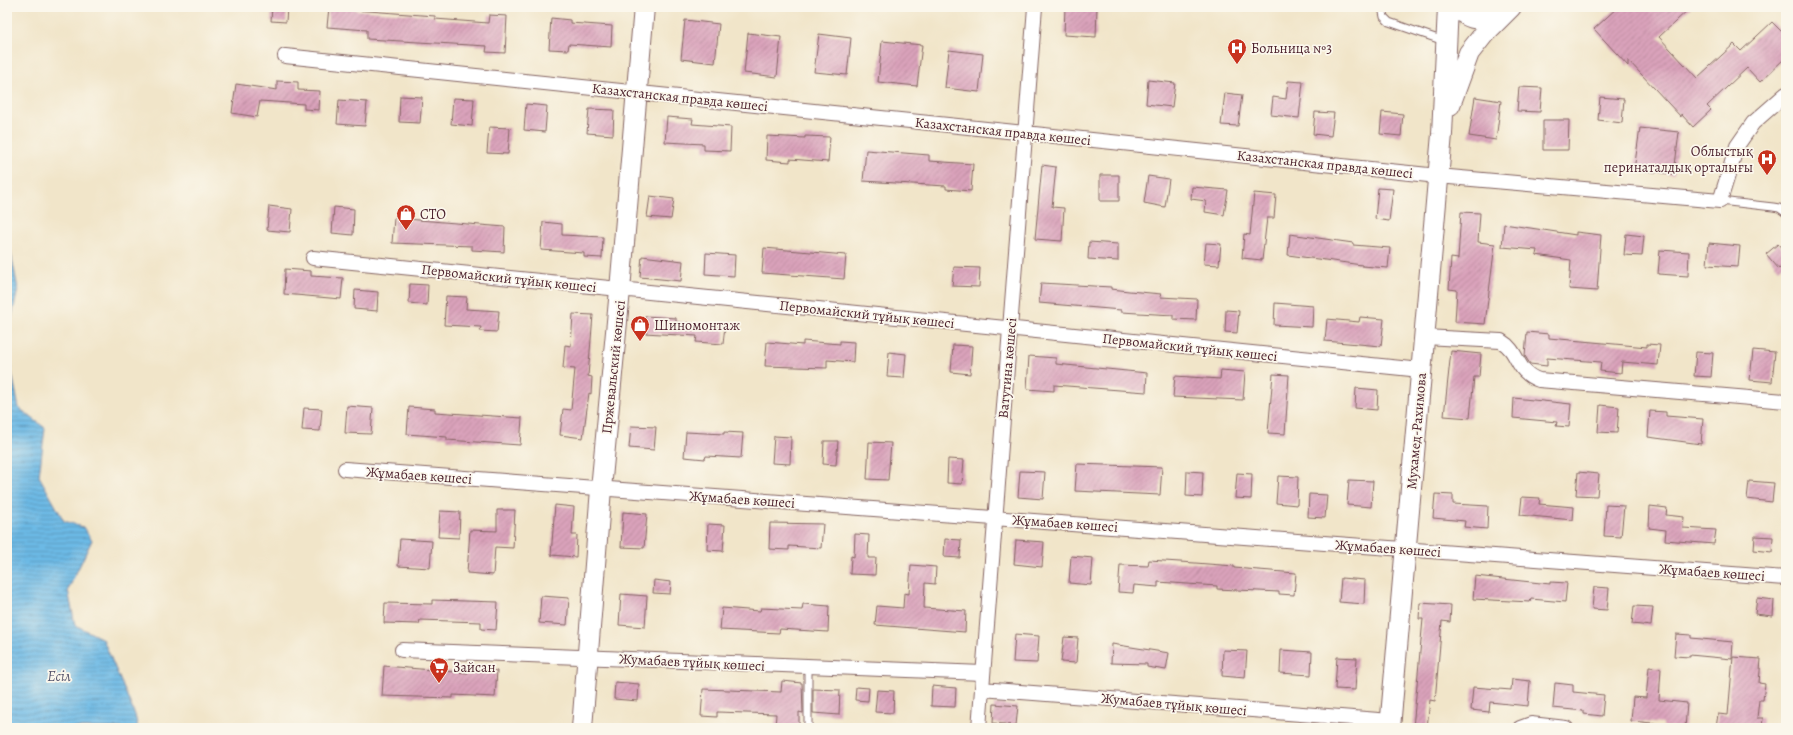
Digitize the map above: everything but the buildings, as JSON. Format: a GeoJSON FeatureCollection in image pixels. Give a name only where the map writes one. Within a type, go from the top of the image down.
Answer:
{"type":"FeatureCollection","features":[{"type":"Feature","properties":{"kind":"street","name":"Пржевальский көшесі"},"geometry":{"type":"LineString","coordinates":[[582,728],[601,489],[620,290],[644,7]]}},
{"type":"Feature","properties":{"kind":"street","name":"Ватутина көшесі"},"geometry":{"type":"LineString","coordinates":[[979,728],[1035,7]]}},
{"type":"Feature","properties":{"kind":"street"},"geometry":{"type":"LineString","coordinates":[[1442,134],[1448,7]]}},
{"type":"Feature","properties":{"kind":"street"},"geometry":{"type":"LineString","coordinates":[[1458,7],[1464,14],[1479,19],[1495,16],[1511,7]]}},
{"type":"Feature","properties":{"kind":"street"},"geometry":{"type":"LineString","coordinates":[[1442,134],[1458,80],[1469,53],[1484,34],[1511,7]]}},
{"type":"Feature","properties":{"kind":"street","name":"Казахстанская правда көшесі"},"geometry":{"type":"LineString","coordinates":[[285,56],[1438,176],[1720,201]]}},
{"type":"Feature","properties":{"kind":"street"},"geometry":{"type":"LineString","coordinates":[[1720,201],[1737,146],[1753,123],[1786,94]]}},
{"type":"Feature","properties":{"kind":"street","name":"Мухамед-Рахимова"},"geometry":{"type":"LineString","coordinates":[[1390,725],[1442,134]]}},
{"type":"Feature","properties":{"kind":"street","name":"Первомайский тұйық көшесі"},"geometry":{"type":"LineString","coordinates":[[313,258],[1421,370]]}},
{"type":"Feature","properties":{"kind":"street"},"geometry":{"type":"LineString","coordinates":[[1424,337],[1501,341],[1508,345],[1525,373],[1539,380],[1786,401]]}},
{"type":"Feature","properties":{"kind":"street","name":"Жұмабаев көшесі"},"geometry":{"type":"LineString","coordinates":[[345,469],[1786,578]]}},
{"type":"Feature","properties":{"kind":"street","name":"Жумабаев тұйық көшесі"},"geometry":{"type":"LineString","coordinates":[[402,650],[983,673]]}},
{"type":"Feature","properties":{"kind":"street","name":"Жумабаев тұйық көшесі"},"geometry":{"type":"LineString","coordinates":[[982,689],[1390,725]]}},
{"type":"Feature","properties":{"kind":"street"},"geometry":{"type":"LineString","coordinates":[[1520,728],[1531,724],[1566,728]]}},
{"type":"Feature","properties":{"kind":"lane"},"geometry":{"type":"LineString","coordinates":[[1382,7],[1384,17],[1390,22],[1446,42]]}},
{"type":"Feature","properties":{"kind":"lane"},"geometry":{"type":"LineString","coordinates":[[1720,201],[1779,208],[1786,213]]}},
{"type":"Feature","properties":{"kind":"lane"},"geometry":{"type":"LineString","coordinates":[[808,667],[808,728]]}},
{"type":"Feature","properties":{"kind":"water"},"geometry":{"type":"Polygon","coordinates":[[[7,246],[10,248],[18,289],[7,339],[7,246]]]}},
{"type":"Feature","properties":{"kind":"water","name":"Есіл"},"geometry":{"type":"Polygon","coordinates":[[[7,349],[19,408],[45,428],[39,476],[64,521],[83,527],[92,540],[68,590],[75,625],[103,639],[135,715],[138,728],[7,728],[7,349]]]}},
{"type":"Feature","properties":{"kind":"place","name":"Больница №3"},"geometry":{"type":"Point","coordinates":[1237,65]}},
{"type":"Feature","properties":{"kind":"place","name":"Облыстық перинаталдық орталығы"},"geometry":{"type":"Point","coordinates":[1767,176]}},
{"type":"Feature","properties":{"kind":"place","name":"СТО"},"geometry":{"type":"Point","coordinates":[406,231]}},
{"type":"Feature","properties":{"kind":"place","name":"Шиномонтаж"},"geometry":{"type":"Point","coordinates":[640,342]}},
{"type":"Feature","properties":{"kind":"place","name":"Зайсан"},"geometry":{"type":"Point","coordinates":[439,684]}}]}
